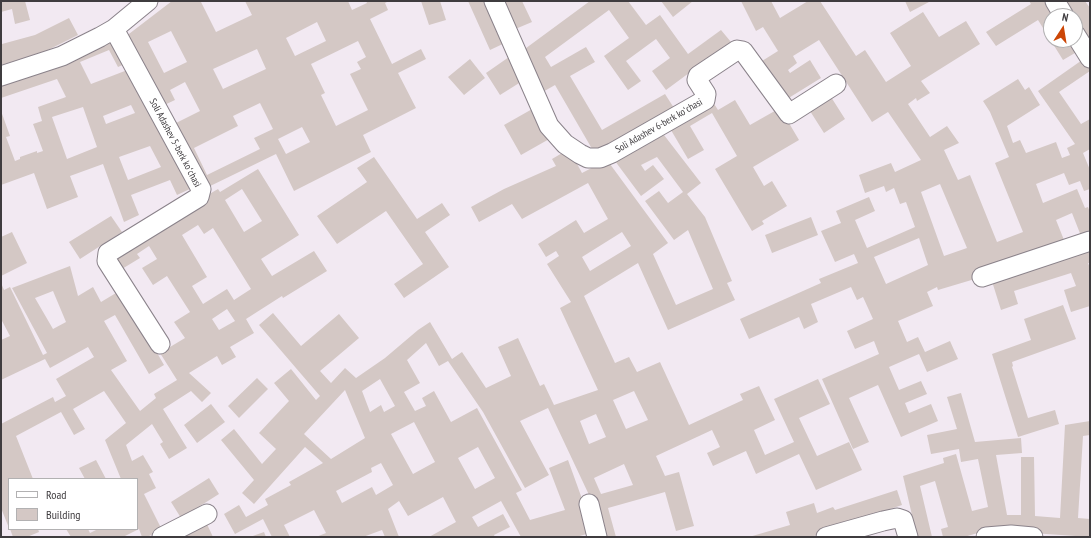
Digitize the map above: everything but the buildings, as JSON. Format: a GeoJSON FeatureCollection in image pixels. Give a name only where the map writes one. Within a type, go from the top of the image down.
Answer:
{"type":"FeatureCollection","features":[{"type":"Feature","properties":{"kind":"street","name":"Soli Adashev 6-berk koʻchasi"},"geometry":{"type":"LineString","coordinates":[[494,1],[549,126],[565,144],[588,158],[600,158],[612,153],[705,100],[706,94],[697,80],[698,76],[737,50],[743,51],[789,114],[836,84]]}},
{"type":"Feature","properties":{"kind":"street"},"geometry":{"type":"LineString","coordinates":[[1,76],[62,56],[114,29],[146,2]]}},
{"type":"Feature","properties":{"kind":"street","name":"Soli Adashev 5-berk koʻchasi"},"geometry":{"type":"LineString","coordinates":[[114,29],[201,190],[199,197],[108,253],[107,261],[160,344]]}},
{"type":"Feature","properties":{"kind":"street"},"geometry":{"type":"LineString","coordinates":[[1083,47],[1090,58]]}},
{"type":"Feature","properties":{"kind":"street"},"geometry":{"type":"LineString","coordinates":[[982,277],[1090,241]]}},
{"type":"Feature","properties":{"kind":"street"},"geometry":{"type":"LineString","coordinates":[[589,504],[597,537]]}},
{"type":"Feature","properties":{"kind":"street"},"geometry":{"type":"LineString","coordinates":[[162,537],[207,514]]}},
{"type":"Feature","properties":{"kind":"street"},"geometry":{"type":"LineString","coordinates":[[826,537],[897,518],[903,520],[908,537]]}},
{"type":"Feature","properties":{"kind":"street"},"geometry":{"type":"LineString","coordinates":[[986,537],[1011,535],[1034,537]]}}]}
